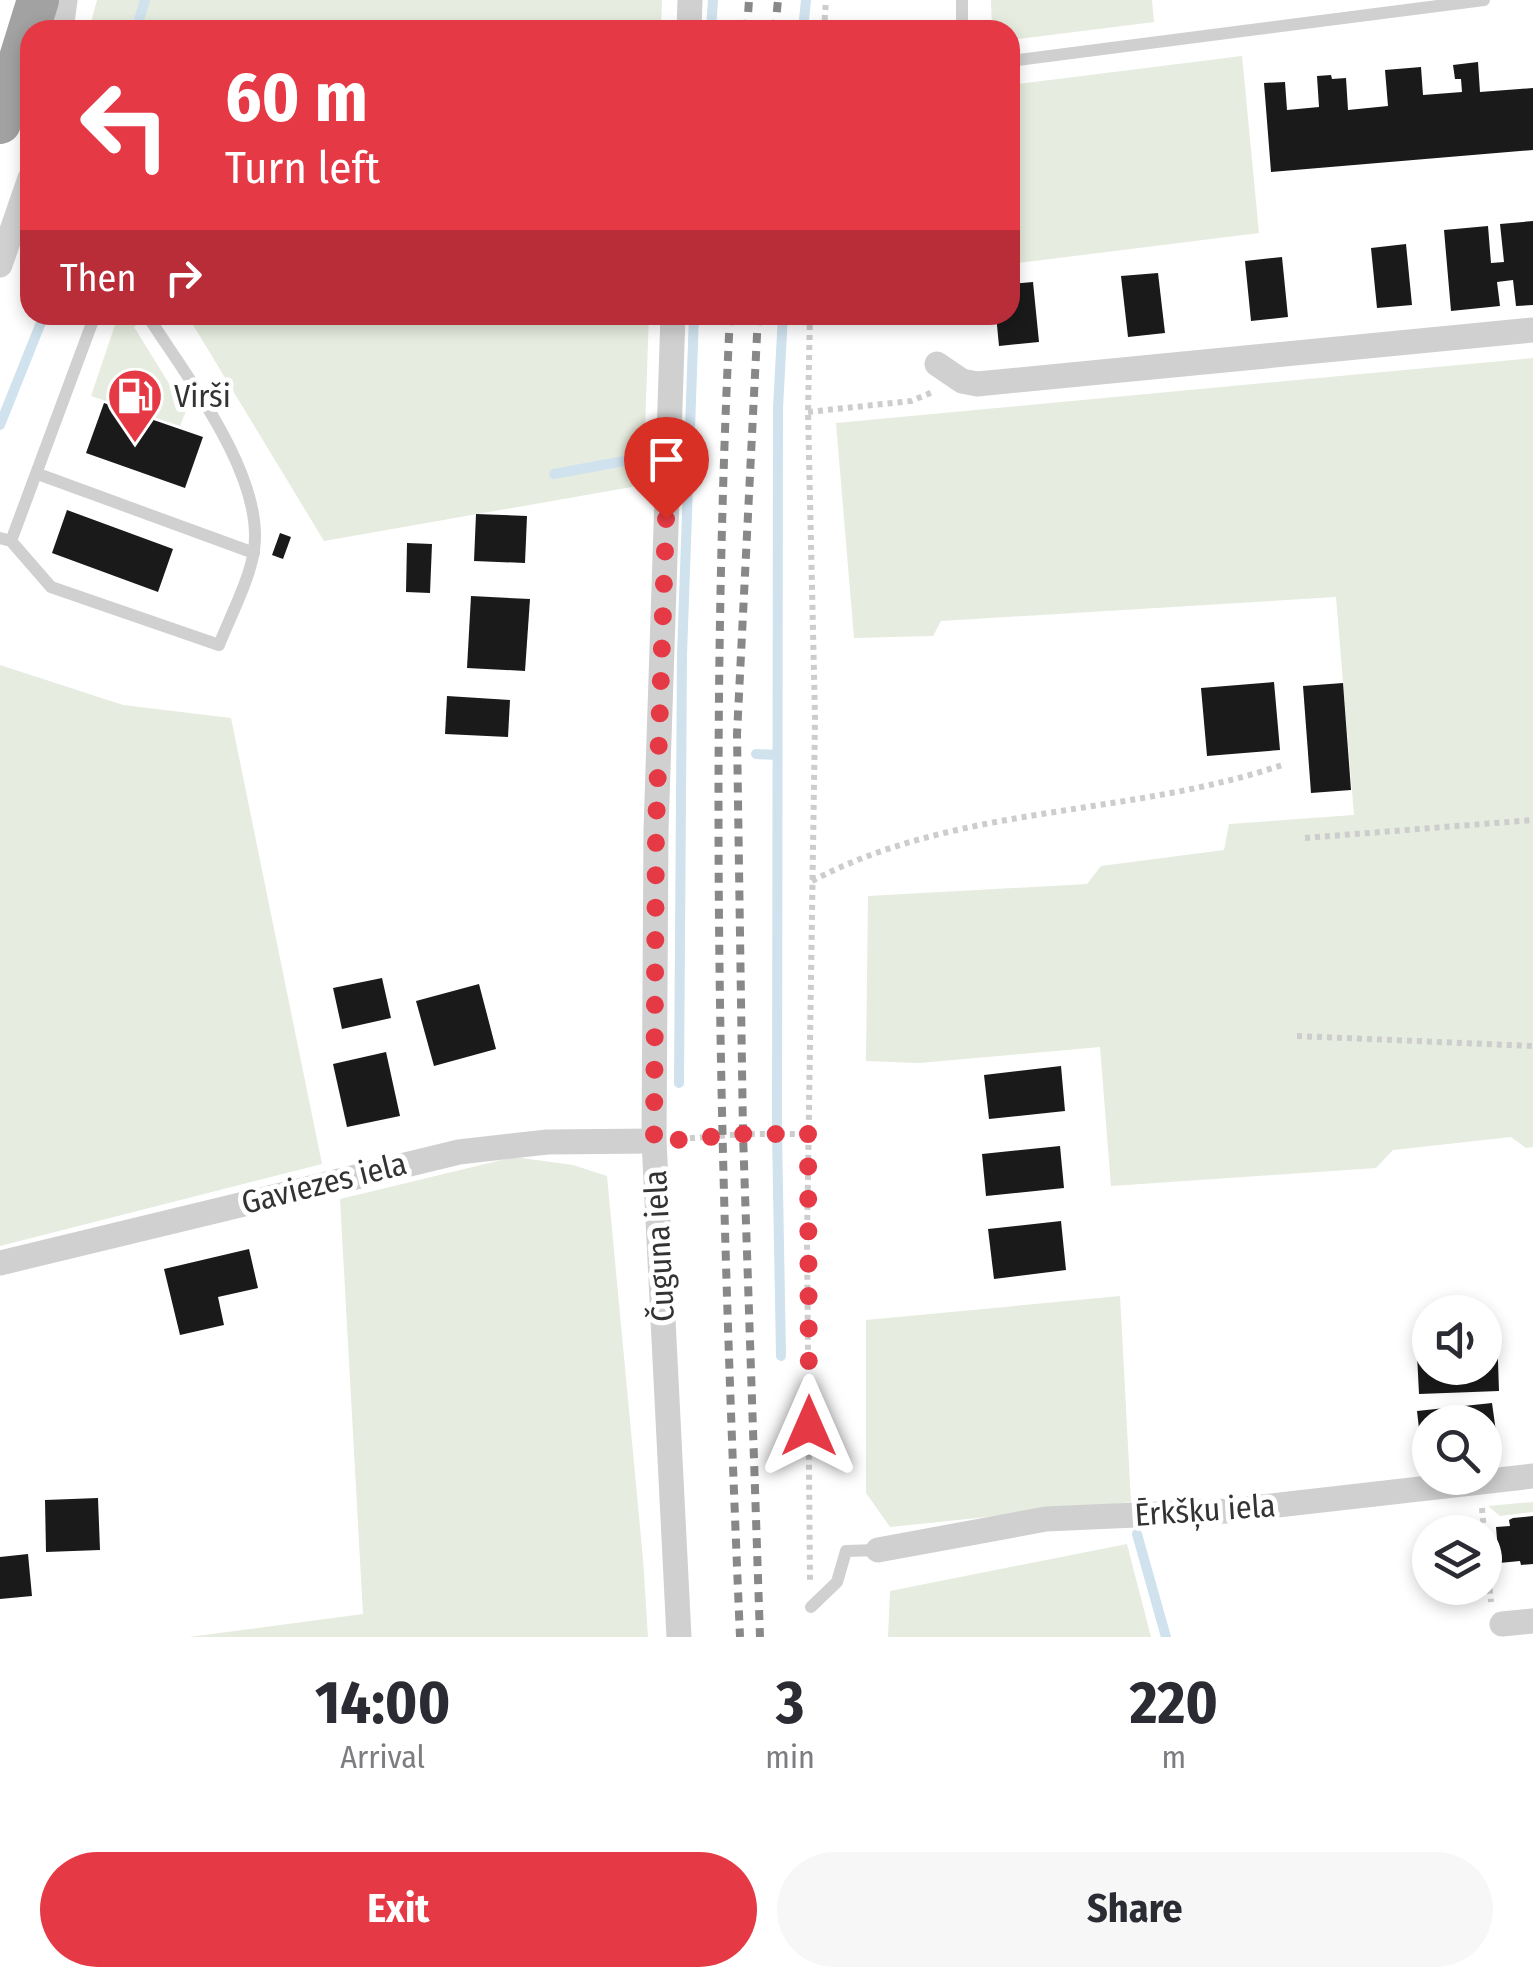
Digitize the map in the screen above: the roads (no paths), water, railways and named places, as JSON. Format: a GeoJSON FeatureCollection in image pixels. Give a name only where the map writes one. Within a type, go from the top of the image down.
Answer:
{"type":"FeatureCollection","features":[{"type":"Feature","properties":{"kind":"highway"},"geometry":{"type":"LineString","coordinates":[[0,123],[20,58]]}},
{"type":"Feature","properties":{"kind":"street"},"geometry":{"type":"LineString","coordinates":[[0,266],[20,217]]}},
{"type":"Feature","properties":{"kind":"street","name":"Čuguna iela"},"geometry":{"type":"LineString","coordinates":[[673,325],[656,830],[654,1142],[679,1637]]}},
{"type":"Feature","properties":{"kind":"street"},"geometry":{"type":"LineString","coordinates":[[937,364],[962,381],[977,384],[1533,330]]}},
{"type":"Feature","properties":{"kind":"street","name":"Gaviezes iela"},"geometry":{"type":"LineString","coordinates":[[0,1263],[459,1152],[546,1142],[654,1142]]}},
{"type":"Feature","properties":{"kind":"street","name":"Ērkšķu iela"},"geometry":{"type":"LineString","coordinates":[[878,1550],[1046,1519],[1226,1512],[1533,1476]]}},
{"type":"Feature","properties":{"kind":"street"},"geometry":{"type":"LineString","coordinates":[[1497,1616],[1533,1621]]}},
{"type":"Feature","properties":{"kind":"lane"},"geometry":{"type":"LineString","coordinates":[[1020,60],[1484,0]]}},
{"type":"Feature","properties":{"kind":"lane"},"geometry":{"type":"LineString","coordinates":[[91,325],[38,474],[6,539],[51,586],[219,645],[254,553],[254,515],[242,472],[153,325]]}},
{"type":"Feature","properties":{"kind":"lane"},"geometry":{"type":"LineString","coordinates":[[38,474],[254,553]]}},
{"type":"Feature","properties":{"kind":"lane"},"geometry":{"type":"LineString","coordinates":[[811,1607],[837,1582],[846,1550],[878,1550]]}},
{"type":"Feature","properties":{"kind":"waterway"},"geometry":{"type":"LineString","coordinates":[[139,20],[145,0]]}},
{"type":"Feature","properties":{"kind":"waterway"},"geometry":{"type":"LineString","coordinates":[[712,20],[713,0]]}},
{"type":"Feature","properties":{"kind":"waterway"},"geometry":{"type":"LineString","coordinates":[[804,20],[806,0]]}},
{"type":"Feature","properties":{"kind":"waterway"},"geometry":{"type":"LineString","coordinates":[[0,425],[40,325]]}},
{"type":"Feature","properties":{"kind":"waterway"},"geometry":{"type":"LineString","coordinates":[[679,1083],[682,655],[694,325]]}},
{"type":"Feature","properties":{"kind":"waterway"},"geometry":{"type":"LineString","coordinates":[[781,1356],[777,1133],[778,408],[782,325]]}},
{"type":"Feature","properties":{"kind":"waterway"},"geometry":{"type":"LineString","coordinates":[[554,474],[635,459]]}},
{"type":"Feature","properties":{"kind":"waterway"},"geometry":{"type":"LineString","coordinates":[[756,754],[777,755]]}},
{"type":"Feature","properties":{"kind":"waterway"},"geometry":{"type":"LineString","coordinates":[[1137,1534],[1166,1637]]}},
{"type":"Feature","properties":{"kind":"railway"},"geometry":{"type":"LineString","coordinates":[[748,20],[749,0]]}},
{"type":"Feature","properties":{"kind":"railway"},"geometry":{"type":"LineString","coordinates":[[776,20],[778,0]]}},
{"type":"Feature","properties":{"kind":"railway"},"geometry":{"type":"LineString","coordinates":[[730,325],[718,811],[727,1306],[740,1637]]}},
{"type":"Feature","properties":{"kind":"railway"},"geometry":{"type":"LineString","coordinates":[[757,325],[737,734],[743,1134],[760,1637]]}},
{"type":"Feature","properties":{"kind":"place","name":"Virši"},"geometry":{"type":"Point","coordinates":[135,445]}}]}
